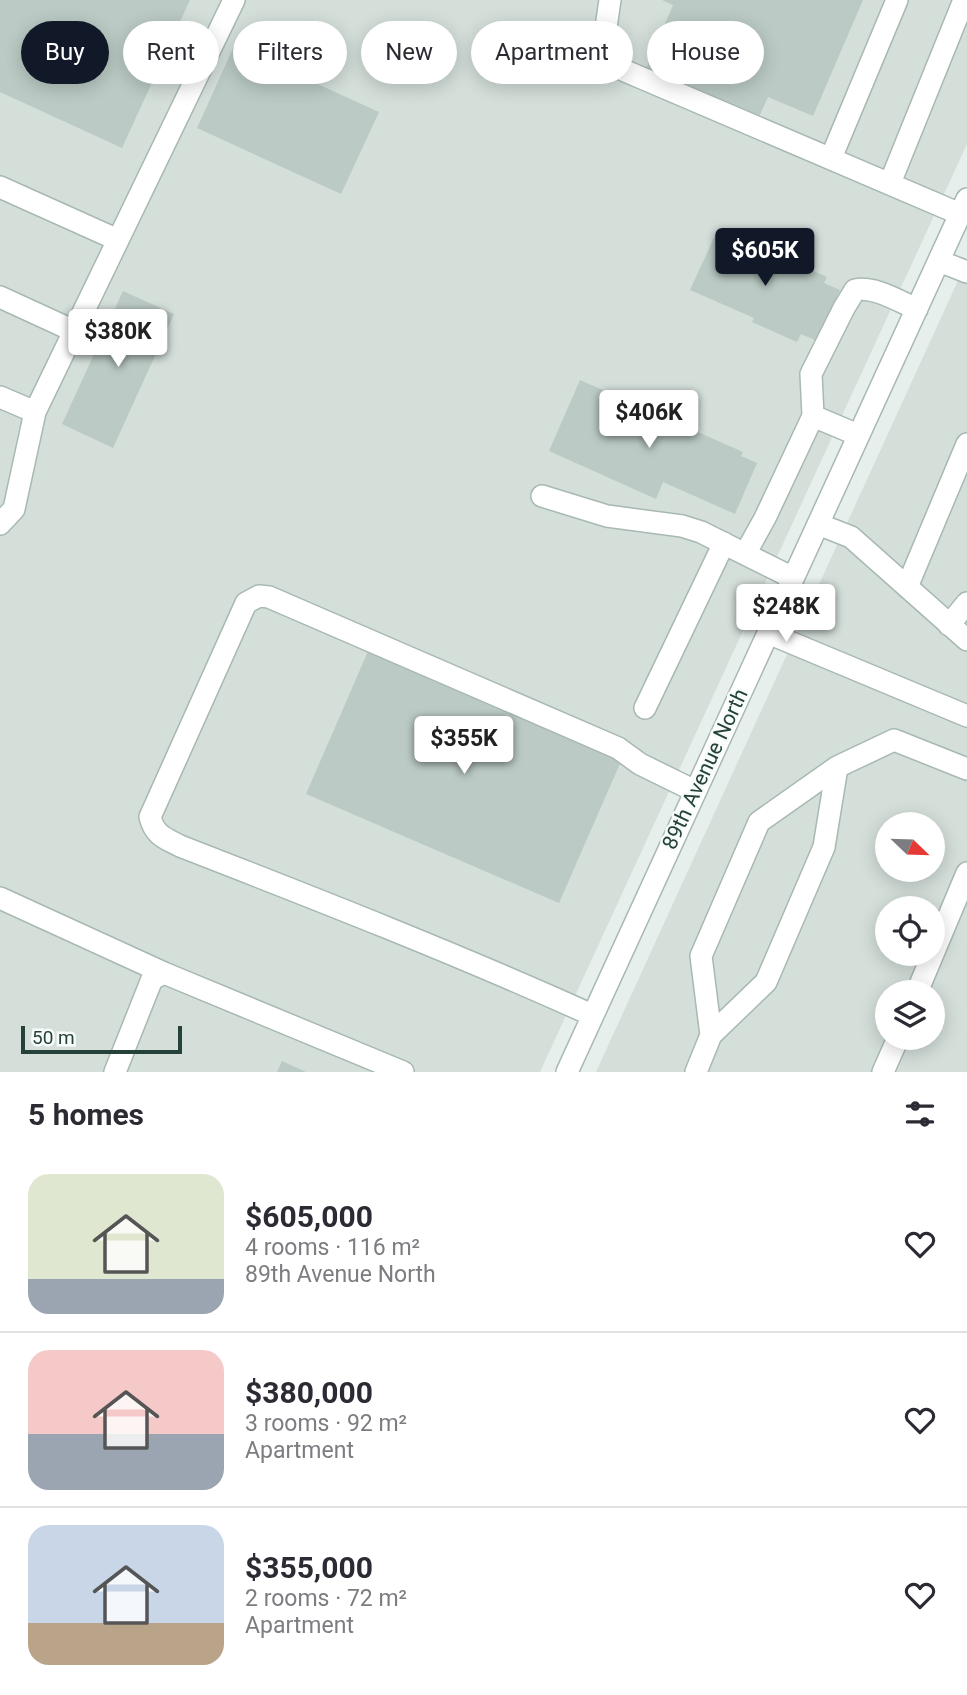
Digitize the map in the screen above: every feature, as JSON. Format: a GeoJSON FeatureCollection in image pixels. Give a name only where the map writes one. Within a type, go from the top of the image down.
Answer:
{"type":"FeatureCollection","features":[{"type":"Feature","properties":{"kind":"street"},"geometry":{"type":"LineString","coordinates":[[0,524],[14,509],[35,412],[234,0]]}},
{"type":"Feature","properties":{"kind":"street"},"geometry":{"type":"LineString","coordinates":[[610,0],[604,41],[622,70],[890,183],[964,206]]}},
{"type":"Feature","properties":{"kind":"street"},"geometry":{"type":"LineString","coordinates":[[831,158],[897,0]]}},
{"type":"Feature","properties":{"kind":"street"},"geometry":{"type":"LineString","coordinates":[[890,183],[964,0]]}},
{"type":"Feature","properties":{"kind":"street"},"geometry":{"type":"LineString","coordinates":[[0,187],[118,240]]}},
{"type":"Feature","properties":{"kind":"street","name":"89th Avenue North"},"geometry":{"type":"LineString","coordinates":[[567,1072],[964,206]]}},
{"type":"Feature","properties":{"kind":"street"},"geometry":{"type":"LineString","coordinates":[[939,261],[967,272]]}},
{"type":"Feature","properties":{"kind":"street"},"geometry":{"type":"LineString","coordinates":[[745,554],[813,416],[811,374],[855,290],[874,291],[917,309]]}},
{"type":"Feature","properties":{"kind":"street"},"geometry":{"type":"LineString","coordinates":[[0,297],[74,331]]}},
{"type":"Feature","properties":{"kind":"street"},"geometry":{"type":"LineString","coordinates":[[0,397],[35,412]]}},
{"type":"Feature","properties":{"kind":"street"},"geometry":{"type":"LineString","coordinates":[[813,416],[858,435]]}},
{"type":"Feature","properties":{"kind":"street"},"geometry":{"type":"LineString","coordinates":[[906,587],[967,443]]}},
{"type":"Feature","properties":{"kind":"street"},"geometry":{"type":"LineString","coordinates":[[542,496],[607,516],[682,526],[701,532],[793,578]]}},
{"type":"Feature","properties":{"kind":"street"},"geometry":{"type":"LineString","coordinates":[[818,524],[851,537],[967,640]]}},
{"type":"Feature","properties":{"kind":"street"},"geometry":{"type":"LineString","coordinates":[[645,708],[724,543]]}},
{"type":"Feature","properties":{"kind":"street"},"geometry":{"type":"LineString","coordinates":[[592,1015],[377,922],[180,846],[158,834],[150,817],[246,603],[259,596],[269,597],[304,611],[618,748],[640,764],[695,791]]}},
{"type":"Feature","properties":{"kind":"street"},"geometry":{"type":"LineString","coordinates":[[949,625],[967,603]]}},
{"type":"Feature","properties":{"kind":"street"},"geometry":{"type":"LineString","coordinates":[[768,633],[967,716]]}},
{"type":"Feature","properties":{"kind":"street"},"geometry":{"type":"LineString","coordinates":[[711,1035],[701,956],[759,822],[837,768],[894,740],[967,769]]}},
{"type":"Feature","properties":{"kind":"street"},"geometry":{"type":"LineString","coordinates":[[695,1072],[711,1035],[766,982],[824,847],[837,768]]}},
{"type":"Feature","properties":{"kind":"street"},"geometry":{"type":"LineString","coordinates":[[922,980],[967,873]]}},
{"type":"Feature","properties":{"kind":"street"},"geometry":{"type":"LineString","coordinates":[[0,898],[164,973],[403,1072]]}},
{"type":"Feature","properties":{"kind":"street"},"geometry":{"type":"LineString","coordinates":[[115,1072],[152,979],[164,973]]}},
{"type":"Feature","properties":{"kind":"street"},"geometry":{"type":"LineString","coordinates":[[883,1072],[893,1050]]}},
{"type":"Feature","properties":{"kind":"shaded area"},"geometry":{"type":"Polygon","coordinates":[[[0,0],[967,0],[967,144],[540,1072],[0,1072],[0,0]]]}},
{"type":"Feature","properties":{"kind":"shaded area"},"geometry":{"type":"Polygon","coordinates":[[[967,261],[967,1072],[596,1072],[967,261]]]}},
{"type":"Feature","properties":{"kind":"building"},"geometry":{"type":"Polygon","coordinates":[[[0,0],[190,0],[180,21],[123,21],[123,84],[151,84],[122,148],[0,92],[0,0]]]}},
{"type":"Feature","properties":{"kind":"building"},"geometry":{"type":"Polygon","coordinates":[[[662,0],[863,0],[813,116],[768,97],[759,117],[681,84],[764,84],[764,21],[666,21],[673,5],[662,0]]]}},
{"type":"Feature","properties":{"kind":"building"},"geometry":{"type":"Polygon","coordinates":[[[233,48],[233,84],[317,84],[379,112],[341,194],[197,128],[233,48]]]}},
{"type":"Feature","properties":{"kind":"building"},"geometry":{"type":"Polygon","coordinates":[[[718,229],[827,277],[824,283],[840,290],[817,341],[801,334],[797,342],[752,322],[754,318],[690,290],[718,229]]]}},
{"type":"Feature","properties":{"kind":"building"},"geometry":{"type":"Polygon","coordinates":[[[123,291],[174,314],[113,448],[62,424],[123,291]]]}},
{"type":"Feature","properties":{"kind":"building"},"geometry":{"type":"Polygon","coordinates":[[[580,380],[743,452],[741,456],[757,463],[735,514],[663,482],[656,499],[549,451],[580,380]]]}},
{"type":"Feature","properties":{"kind":"building"},"geometry":{"type":"Polygon","coordinates":[[[369,649],[622,759],[559,903],[306,794],[369,649]]]}},
{"type":"Feature","properties":{"kind":"building"},"geometry":{"type":"Polygon","coordinates":[[[282,1061],[306,1072],[277,1072],[282,1061]]]}}]}
